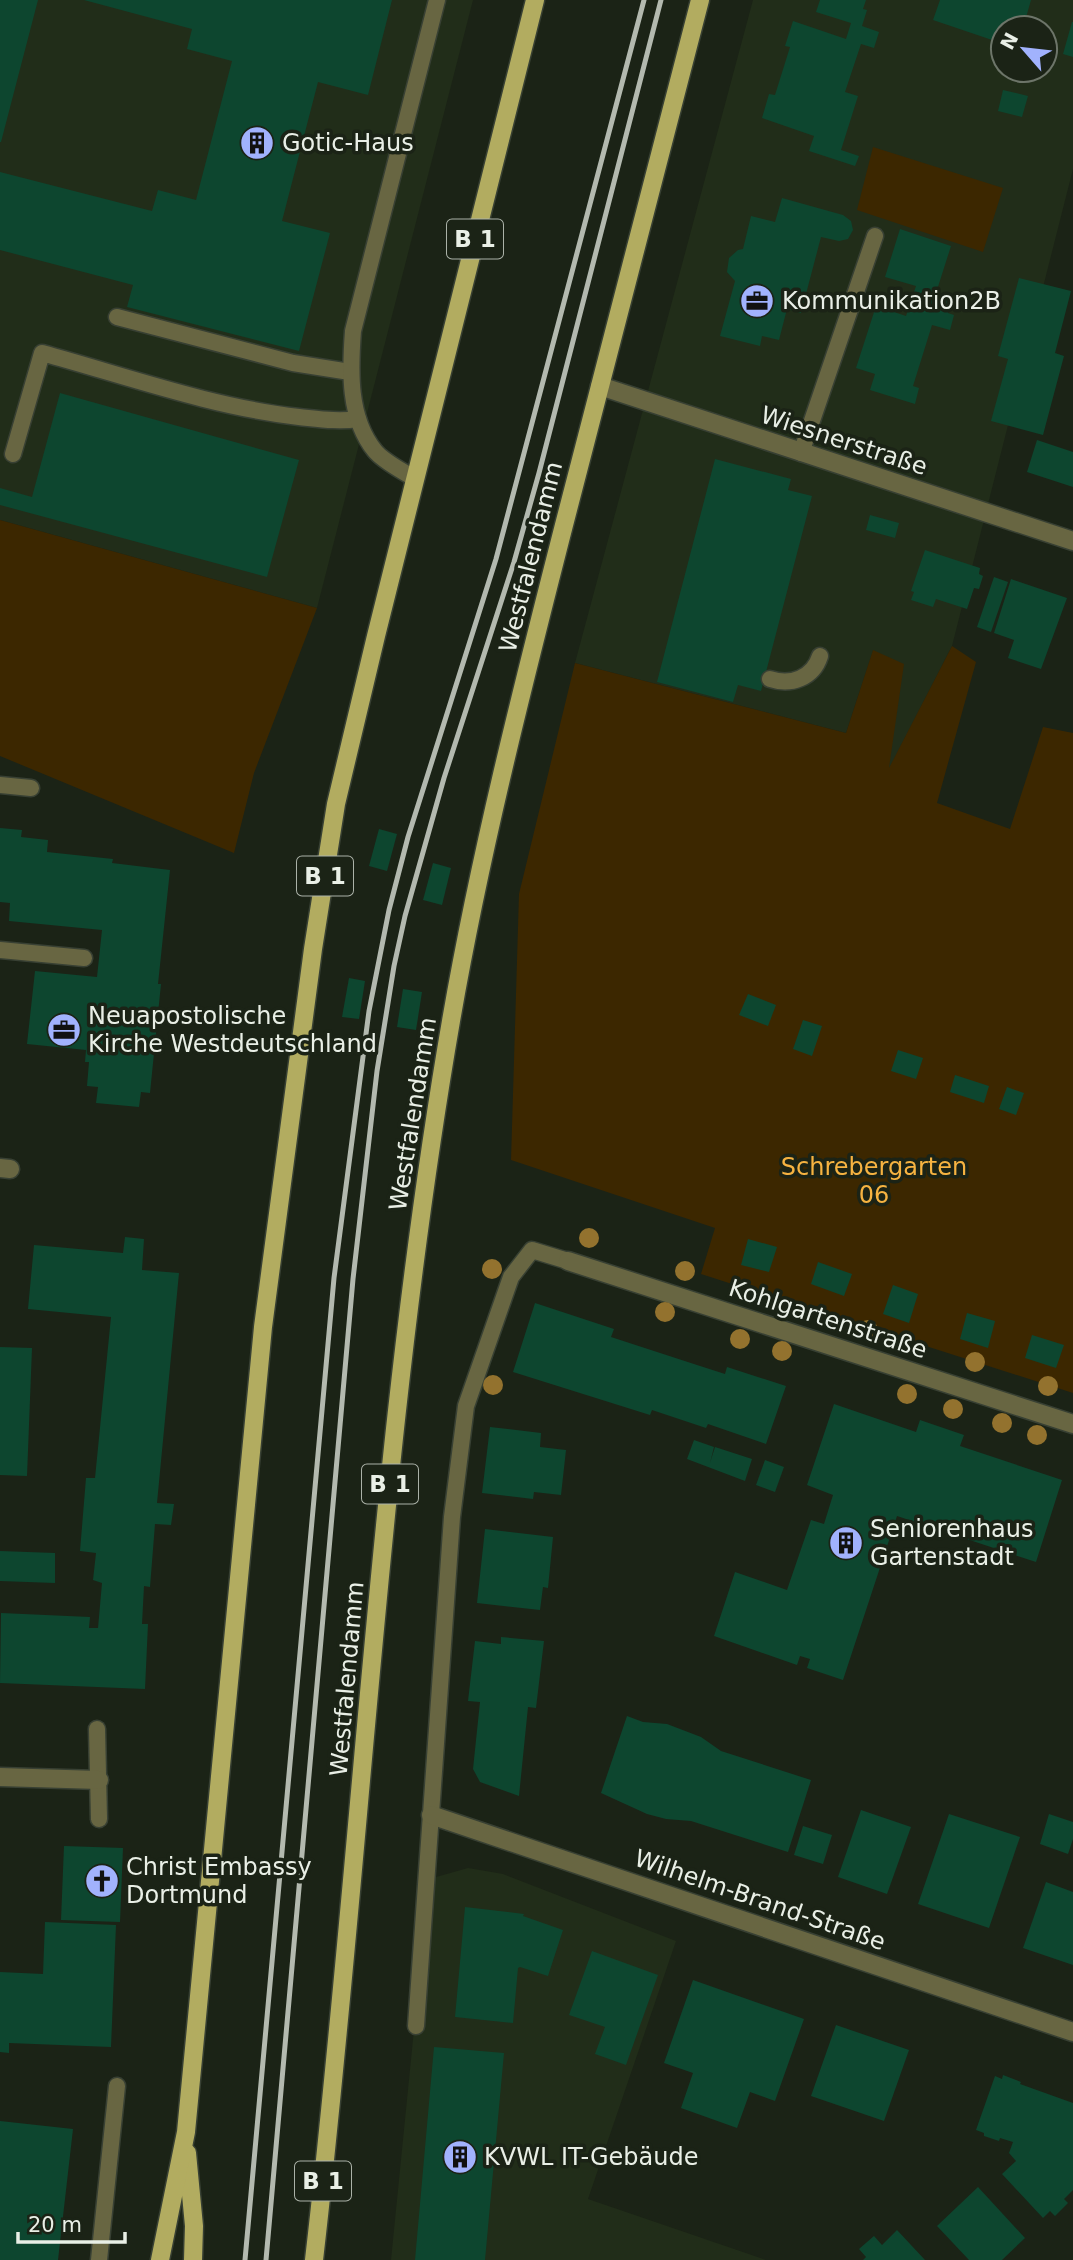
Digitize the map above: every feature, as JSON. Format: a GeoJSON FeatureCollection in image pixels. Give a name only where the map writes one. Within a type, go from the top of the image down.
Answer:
{"type":"FeatureCollection","features":[{"type":"Feature","properties":{"kind":"main road","name":"B 1"},"geometry":{"type":"LineString","coordinates":[[186,2132],[263,1327],[312,962],[337,804],[376,636],[535,0]]}},
{"type":"Feature","properties":{"kind":"main road","name":"Westfalendamm"},"geometry":{"type":"LineString","coordinates":[[314,2260],[334,2088],[398,1396],[452,1018],[481,870],[526,674],[701,0]]}},
{"type":"Feature","properties":{"kind":"main road"},"geometry":{"type":"LineString","coordinates":[[160,2260],[186,2132]]}},
{"type":"Feature","properties":{"kind":"main road"},"geometry":{"type":"LineString","coordinates":[[186,2132],[194,2226],[193,2260]]}},
{"type":"Feature","properties":{"kind":"street","name":"Wiesnerstraße"},"geometry":{"type":"LineString","coordinates":[[600,386],[1073,541]]}},
{"type":"Feature","properties":{"kind":"street","name":"Kohlgartenstraße"},"geometry":{"type":"LineString","coordinates":[[568,1261],[1073,1424]]}},
{"type":"Feature","properties":{"kind":"street"},"geometry":{"type":"LineString","coordinates":[[0,1777],[99,1780]]}},
{"type":"Feature","properties":{"kind":"street","name":"Wilhelm-Brand-Straße"},"geometry":{"type":"LineString","coordinates":[[431,1815],[1073,2032]]}},
{"type":"Feature","properties":{"kind":"lane"},"geometry":{"type":"LineString","coordinates":[[415,479],[376,452],[358,419],[349,372],[353,331],[437,0]]}},
{"type":"Feature","properties":{"kind":"lane"},"geometry":{"type":"LineString","coordinates":[[801,453],[876,236]]}},
{"type":"Feature","properties":{"kind":"lane"},"geometry":{"type":"LineString","coordinates":[[117,317],[293,363],[349,372]]}},
{"type":"Feature","properties":{"kind":"lane"},"geometry":{"type":"LineString","coordinates":[[13,454],[42,352],[219,402],[277,414],[342,421],[358,419]]}},
{"type":"Feature","properties":{"kind":"lane"},"geometry":{"type":"LineString","coordinates":[[770,679],[798,681],[809,673],[820,656]]}},
{"type":"Feature","properties":{"kind":"lane"},"geometry":{"type":"LineString","coordinates":[[0,785],[31,788]]}},
{"type":"Feature","properties":{"kind":"lane"},"geometry":{"type":"LineString","coordinates":[[0,950],[84,958]]}},
{"type":"Feature","properties":{"kind":"lane"},"geometry":{"type":"LineString","coordinates":[[416,2026],[452,1517],[466,1406],[511,1277],[532,1250],[568,1261]]}},
{"type":"Feature","properties":{"kind":"lane"},"geometry":{"type":"LineString","coordinates":[[97,1730],[99,1819]]}},
{"type":"Feature","properties":{"kind":"lane"},"geometry":{"type":"LineString","coordinates":[[100,2260],[117,2086]]}},
{"type":"Feature","properties":{"kind":"shaded area"},"geometry":{"type":"Polygon","coordinates":[[[0,0],[473,0],[317,608],[0,520],[0,0]]]}},
{"type":"Feature","properties":{"kind":"shaded area"},"geometry":{"type":"Polygon","coordinates":[[[753,0],[1073,0],[1073,169],[952,646],[888,771],[873,651],[846,733],[575,663],[753,0]]]}},
{"type":"Feature","properties":{"kind":"shaded area"},"geometry":{"type":"Polygon","coordinates":[[[468,1868],[503,1874],[676,1941],[588,2199],[766,2260],[391,2260],[429,1879],[468,1868]]]}},
{"type":"Feature","properties":{"kind":"green space"},"geometry":{"type":"Polygon","coordinates":[[[873,147],[1003,188],[983,252],[857,210],[873,147]]]}},
{"type":"Feature","properties":{"kind":"green space"},"geometry":{"type":"Polygon","coordinates":[[[0,520],[317,608],[254,773],[234,853],[0,756],[0,520]]]}},
{"type":"Feature","properties":{"kind":"green space","name":"Schrebergarten 06"},"geometry":{"type":"Polygon","coordinates":[[[952,646],[976,662],[937,803],[1010,829],[1043,727],[1073,733],[1073,1393],[701,1274],[715,1228],[511,1160],[519,894],[575,663],[846,733],[873,650],[904,664],[889,768],[952,646]]]}},
{"type":"Feature","properties":{"kind":"building"},"geometry":{"type":"Polygon","coordinates":[[[0,0],[38,0],[1,142],[0,142],[0,0]]]}},
{"type":"Feature","properties":{"kind":"building","name":"Gotic-Haus"},"geometry":{"type":"Polygon","coordinates":[[[84,0],[392,0],[368,95],[318,82],[282,221],[330,233],[299,351],[127,307],[133,285],[0,250],[0,172],[152,211],[158,190],[196,200],[232,61],[187,49],[192,29],[84,0]]]}},
{"type":"Feature","properties":{"kind":"building"},"geometry":{"type":"Polygon","coordinates":[[[820,0],[866,0],[863,9],[867,10],[862,26],[879,32],[874,48],[861,44],[845,92],[858,96],[841,150],[859,156],[855,166],[809,151],[814,136],[762,118],[769,94],[775,95],[790,47],[785,46],[793,21],[846,39],[851,23],[816,12],[820,0]]]}},
{"type":"Feature","properties":{"kind":"building"},"geometry":{"type":"Polygon","coordinates":[[[940,0],[1031,0],[1027,14],[989,14],[989,39],[933,20],[940,0]]]}},
{"type":"Feature","properties":{"kind":"building"},"geometry":{"type":"Polygon","coordinates":[[[1073,22],[1073,57],[1063,54],[1073,22]]]}},
{"type":"Feature","properties":{"kind":"building"},"geometry":{"type":"Polygon","coordinates":[[[1003,90],[1028,96],[1022,117],[998,111],[1003,90]]]}},
{"type":"Feature","properties":{"kind":"building"},"geometry":{"type":"Polygon","coordinates":[[[782,198],[843,215],[851,221],[853,230],[848,239],[839,241],[821,237],[801,313],[787,309],[779,340],[762,336],[760,346],[720,336],[735,281],[727,272],[729,258],[743,249],[751,216],[775,222],[782,198]]]}},
{"type":"Feature","properties":{"kind":"building"},"geometry":{"type":"Polygon","coordinates":[[[900,229],[951,246],[936,293],[952,298],[948,313],[954,315],[950,330],[932,325],[913,386],[919,388],[915,404],[870,390],[875,374],[856,368],[876,306],[906,316],[916,286],[885,277],[900,229]]]}},
{"type":"Feature","properties":{"kind":"building"},"geometry":{"type":"Polygon","coordinates":[[[1019,278],[1071,291],[1055,353],[1064,356],[1043,435],[991,421],[1008,359],[998,356],[1019,278]]]}},
{"type":"Feature","properties":{"kind":"building"},"geometry":{"type":"Polygon","coordinates":[[[60,393],[299,460],[267,577],[0,505],[0,488],[32,497],[60,393]]]}},
{"type":"Feature","properties":{"kind":"building"},"geometry":{"type":"Polygon","coordinates":[[[1037,440],[1073,452],[1073,487],[1027,472],[1037,440]]]}},
{"type":"Feature","properties":{"kind":"building"},"geometry":{"type":"Polygon","coordinates":[[[715,459],[791,479],[788,490],[812,496],[761,691],[738,685],[733,702],[657,682],[715,459]]]}},
{"type":"Feature","properties":{"kind":"building"},"geometry":{"type":"Polygon","coordinates":[[[870,515],[899,523],[895,538],[866,530],[870,515]]]}},
{"type":"Feature","properties":{"kind":"building"},"geometry":{"type":"Polygon","coordinates":[[[925,550],[980,568],[979,574],[983,576],[979,589],[974,588],[967,609],[936,599],[933,607],[911,600],[914,592],[911,591],[925,550]]]}},
{"type":"Feature","properties":{"kind":"building"},"geometry":{"type":"Polygon","coordinates":[[[994,577],[1008,582],[991,632],[977,627],[994,577]]]}},
{"type":"Feature","properties":{"kind":"building"},"geometry":{"type":"Polygon","coordinates":[[[1011,579],[1067,598],[1041,669],[1008,658],[1014,640],[994,633],[1011,579]]]}},
{"type":"Feature","properties":{"kind":"building"},"geometry":{"type":"Polygon","coordinates":[[[0,828],[22,830],[21,837],[48,840],[47,852],[113,859],[112,863],[170,870],[150,1093],[141,1092],[139,1107],[96,1103],[98,1087],[87,1086],[89,1062],[85,1062],[86,1050],[27,1044],[35,971],[97,977],[102,930],[9,921],[10,903],[0,902],[0,828]]]}},
{"type":"Feature","properties":{"kind":"building"},"geometry":{"type":"Polygon","coordinates":[[[379,829],[397,834],[387,871],[369,866],[379,829]]]}},
{"type":"Feature","properties":{"kind":"building"},"geometry":{"type":"Polygon","coordinates":[[[433,863],[451,868],[442,905],[423,900],[433,863]]]}},
{"type":"Feature","properties":{"kind":"building"},"geometry":{"type":"Polygon","coordinates":[[[349,978],[365,981],[359,1019],[342,1017],[349,978]]]}},
{"type":"Feature","properties":{"kind":"building"},"geometry":{"type":"Polygon","coordinates":[[[403,989],[422,992],[416,1030],[397,1027],[403,989]]]}},
{"type":"Feature","properties":{"kind":"building"},"geometry":{"type":"Polygon","coordinates":[[[748,994],[776,1005],[768,1026],[739,1015],[748,994]]]}},
{"type":"Feature","properties":{"kind":"building"},"geometry":{"type":"Polygon","coordinates":[[[803,1020],[822,1026],[812,1056],[793,1049],[803,1020]]]}},
{"type":"Feature","properties":{"kind":"building"},"geometry":{"type":"Polygon","coordinates":[[[898,1050],[923,1058],[916,1079],[891,1071],[898,1050]]]}},
{"type":"Feature","properties":{"kind":"building"},"geometry":{"type":"Polygon","coordinates":[[[955,1075],[989,1086],[984,1103],[950,1092],[955,1075]]]}},
{"type":"Feature","properties":{"kind":"building"},"geometry":{"type":"Polygon","coordinates":[[[1007,1087],[1024,1093],[1016,1115],[999,1109],[1007,1087]]]}},
{"type":"Feature","properties":{"kind":"building"},"geometry":{"type":"Polygon","coordinates":[[[125,1237],[144,1239],[142,1270],[179,1273],[157,1503],[174,1504],[171,1525],[155,1524],[150,1587],[144,1586],[142,1624],[148,1624],[145,1689],[0,1683],[1,1613],[90,1617],[89,1628],[98,1628],[102,1583],[93,1580],[96,1553],[80,1551],[86,1478],[95,1478],[111,1317],[28,1309],[34,1245],[123,1253],[125,1237]]]}},
{"type":"Feature","properties":{"kind":"building"},"geometry":{"type":"Polygon","coordinates":[[[748,1239],[777,1247],[769,1272],[741,1265],[748,1239]]]}},
{"type":"Feature","properties":{"kind":"building"},"geometry":{"type":"Polygon","coordinates":[[[818,1262],[852,1274],[844,1296],[811,1284],[818,1262]]]}},
{"type":"Feature","properties":{"kind":"building"},"geometry":{"type":"Polygon","coordinates":[[[893,1285],[918,1294],[909,1323],[883,1314],[893,1285]]]}},
{"type":"Feature","properties":{"kind":"building"},"geometry":{"type":"Polygon","coordinates":[[[535,1303],[614,1329],[611,1337],[725,1374],[727,1367],[786,1386],[766,1444],[708,1424],[706,1428],[652,1410],[650,1415],[513,1372],[535,1303]]]}},
{"type":"Feature","properties":{"kind":"building"},"geometry":{"type":"Polygon","coordinates":[[[967,1313],[995,1321],[988,1348],[960,1339],[967,1313]]]}},
{"type":"Feature","properties":{"kind":"building"},"geometry":{"type":"Polygon","coordinates":[[[1032,1335],[1064,1345],[1056,1368],[1025,1358],[1032,1335]]]}},
{"type":"Feature","properties":{"kind":"building"},"geometry":{"type":"Polygon","coordinates":[[[0,1347],[32,1348],[27,1476],[0,1475],[0,1347]]]}},
{"type":"Feature","properties":{"kind":"building","name":"Seniorenhaus Gartenstadt"},"geometry":{"type":"Polygon","coordinates":[[[834,1404],[916,1432],[920,1420],[964,1435],[960,1446],[1062,1480],[1036,1562],[897,1516],[843,1680],[807,1668],[810,1659],[800,1656],[797,1665],[714,1636],[735,1572],[787,1590],[811,1520],[824,1524],[833,1495],[807,1485],[834,1404]]]}},
{"type":"Feature","properties":{"kind":"building"},"geometry":{"type":"Polygon","coordinates":[[[490,1427],[541,1433],[540,1447],[566,1450],[561,1495],[534,1492],[533,1499],[482,1493],[490,1427]]]}},
{"type":"Feature","properties":{"kind":"building"},"geometry":{"type":"Polygon","coordinates":[[[694,1440],[714,1447],[710,1463],[715,1447],[752,1459],[745,1481],[687,1459],[694,1440]]]}},
{"type":"Feature","properties":{"kind":"building"},"geometry":{"type":"Polygon","coordinates":[[[765,1460],[784,1467],[775,1492],[756,1485],[765,1460]]]}},
{"type":"Feature","properties":{"kind":"building"},"geometry":{"type":"Polygon","coordinates":[[[485,1529],[553,1537],[548,1588],[543,1587],[540,1610],[477,1603],[485,1529]]]}},
{"type":"Feature","properties":{"kind":"building"},"geometry":{"type":"Polygon","coordinates":[[[0,1551],[55,1553],[55,1583],[0,1581],[0,1551]]]}},
{"type":"Feature","properties":{"kind":"building"},"geometry":{"type":"Polygon","coordinates":[[[501,1637],[544,1641],[536,1708],[528,1707],[519,1796],[480,1782],[473,1769],[480,1702],[468,1701],[475,1641],[501,1644],[501,1637]]]}},
{"type":"Feature","properties":{"kind":"building"},"geometry":{"type":"Polygon","coordinates":[[[627,1716],[643,1722],[667,1724],[701,1737],[721,1751],[811,1780],[788,1852],[691,1821],[647,1814],[601,1793],[627,1716]]]}},
{"type":"Feature","properties":{"kind":"building"},"geometry":{"type":"Polygon","coordinates":[[[861,1810],[911,1827],[887,1894],[838,1877],[861,1810]]]}},
{"type":"Feature","properties":{"kind":"building"},"geometry":{"type":"Polygon","coordinates":[[[949,1814],[1020,1837],[989,1928],[918,1904],[949,1814]]]}},
{"type":"Feature","properties":{"kind":"building"},"geometry":{"type":"Polygon","coordinates":[[[1049,1814],[1073,1822],[1073,1839],[1068,1854],[1040,1844],[1049,1814]]]}},
{"type":"Feature","properties":{"kind":"building"},"geometry":{"type":"Polygon","coordinates":[[[803,1826],[832,1835],[823,1864],[794,1855],[803,1826]]]}},
{"type":"Feature","properties":{"kind":"building"},"geometry":{"type":"Polygon","coordinates":[[[64,1846],[123,1848],[120,1922],[61,1920],[64,1846]]]}},
{"type":"Feature","properties":{"kind":"building"},"geometry":{"type":"Polygon","coordinates":[[[1046,1882],[1073,1892],[1073,1965],[1023,1948],[1046,1882]]]}},
{"type":"Feature","properties":{"kind":"building"},"geometry":{"type":"Polygon","coordinates":[[[465,1907],[524,1914],[523,1916],[563,1930],[548,1976],[518,1968],[513,2023],[455,2017],[465,1907]]]}},
{"type":"Feature","properties":{"kind":"building"},"geometry":{"type":"Polygon","coordinates":[[[45,1922],[116,1925],[111,2047],[9,2043],[9,2053],[0,2052],[0,1972],[43,1974],[45,1922]]]}},
{"type":"Feature","properties":{"kind":"building"},"geometry":{"type":"Polygon","coordinates":[[[592,1951],[658,1975],[626,2065],[595,2054],[605,2027],[569,2015],[592,1951]]]}},
{"type":"Feature","properties":{"kind":"building"},"geometry":{"type":"Polygon","coordinates":[[[693,1980],[804,2019],[775,2101],[750,2092],[737,2128],[681,2108],[693,2073],[664,2063],[693,1980]]]}},
{"type":"Feature","properties":{"kind":"building"},"geometry":{"type":"Polygon","coordinates":[[[836,2025],[909,2050],[884,2121],[811,2096],[836,2025]]]}},
{"type":"Feature","properties":{"kind":"building","name":"KVWL IT-Gebäude"},"geometry":{"type":"Polygon","coordinates":[[[434,2047],[504,2053],[485,2260],[415,2260],[434,2047]]]}},
{"type":"Feature","properties":{"kind":"building"},"geometry":{"type":"Polygon","coordinates":[[[1003,2075],[1073,2103],[1073,2190],[1064,2199],[1068,2203],[1055,2216],[1050,2211],[1043,2218],[1002,2174],[1016,2161],[1009,2153],[1013,2142],[1000,2138],[999,2141],[976,2130],[995,2076],[1002,2079],[1003,2075]]]}},
{"type":"Feature","properties":{"kind":"building"},"geometry":{"type":"Polygon","coordinates":[[[0,2121],[73,2129],[58,2260],[0,2260],[0,2121]]]}},
{"type":"Feature","properties":{"kind":"building"},"geometry":{"type":"Polygon","coordinates":[[[978,2187],[1025,2238],[1002,2260],[969,2260],[937,2226],[978,2187]]]}},
{"type":"Feature","properties":{"kind":"building"},"geometry":{"type":"Polygon","coordinates":[[[897,2230],[925,2260],[863,2260],[866,2257],[859,2249],[874,2236],[882,2245],[897,2230]]]}},
{"type":"Feature","properties":{"kind":"railway"},"geometry":{"type":"LineString","coordinates":[[245,2260],[334,1278],[369,1011],[389,910],[408,837],[496,559],[644,0]]}},
{"type":"Feature","properties":{"kind":"railway"},"geometry":{"type":"LineString","coordinates":[[266,2260],[353,1279],[377,1071],[394,966],[405,916],[444,778],[514,562],[539,473],[661,0]]}},
{"type":"Feature","properties":{"kind":"place","name":"Gotic-Haus"},"geometry":{"type":"Point","coordinates":[257,143]}},
{"type":"Feature","properties":{"kind":"place","name":"Kommunikation2B"},"geometry":{"type":"Point","coordinates":[757,301]}},
{"type":"Feature","properties":{"kind":"place","name":"Neuapostolische Kirche Westdeutschland"},"geometry":{"type":"Point","coordinates":[64,1030]}},
{"type":"Feature","properties":{"kind":"place","name":"Seniorenhaus Gartenstadt"},"geometry":{"type":"Point","coordinates":[846,1543]}},
{"type":"Feature","properties":{"kind":"place","name":"Christ Embassy Dortmund"},"geometry":{"type":"Point","coordinates":[102,1881]}},
{"type":"Feature","properties":{"kind":"place","name":"KVWL IT-Gebäude"},"geometry":{"type":"Point","coordinates":[460,2157]}}]}
